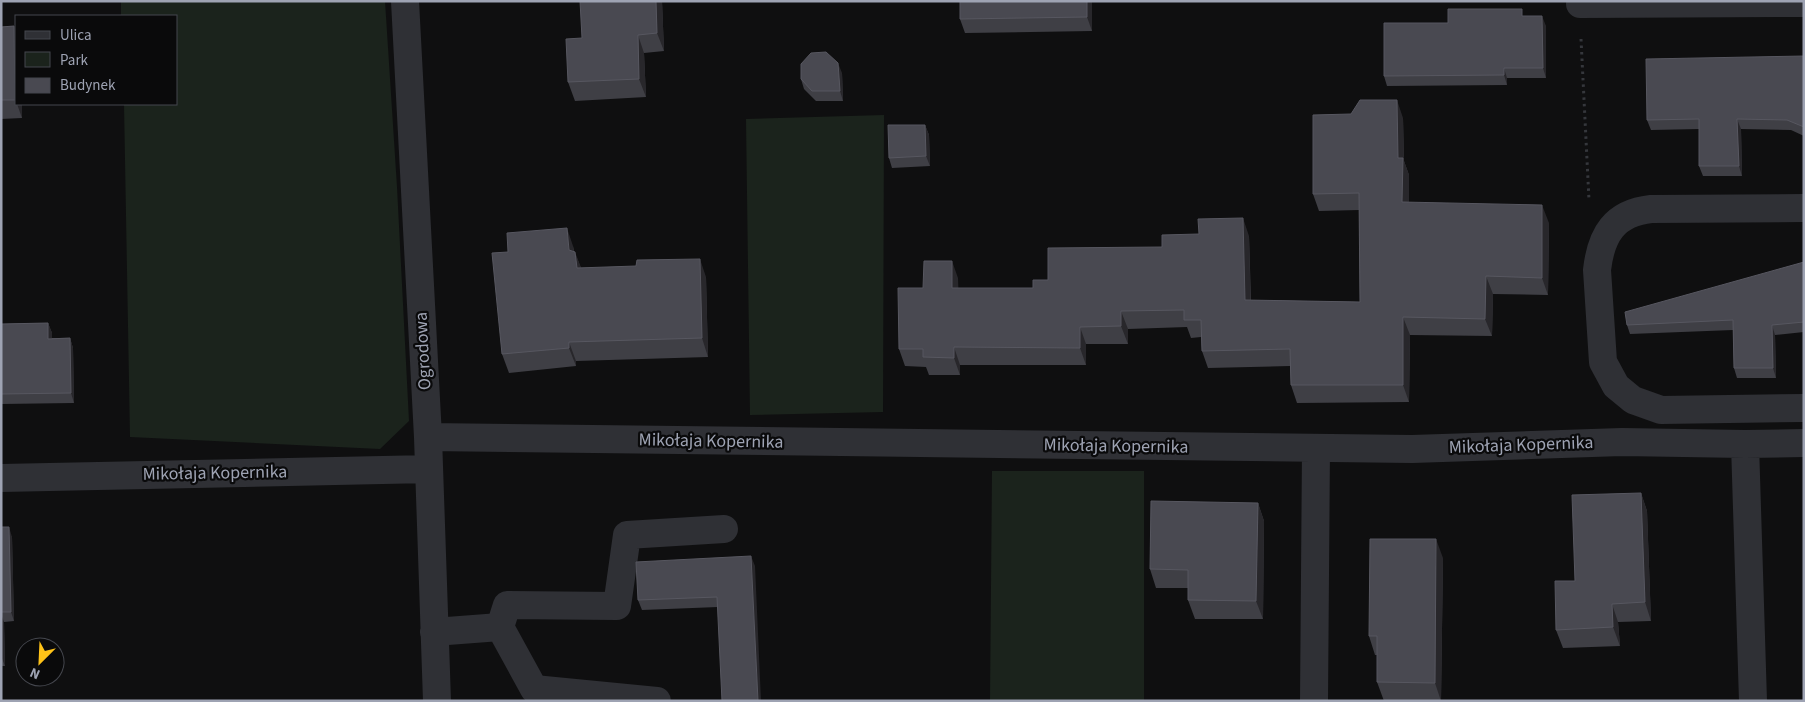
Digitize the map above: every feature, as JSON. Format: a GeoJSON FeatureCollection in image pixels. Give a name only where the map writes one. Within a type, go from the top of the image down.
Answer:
{"type":"FeatureCollection","features":[{"type":"Feature","properties":{"kind":"street","name":"Ogrodowa"},"geometry":{"type":"LineString","coordinates":[[405,1],[428,437],[437,701]]}},
{"type":"Feature","properties":{"kind":"street"},"geometry":{"type":"LineString","coordinates":[[1580,4],[1804,3]]}},
{"type":"Feature","properties":{"kind":"street"},"geometry":{"type":"LineString","coordinates":[[1804,208],[1651,209],[1633,212],[1619,220],[1608,232],[1603,241],[1597,270],[1604,362],[1616,386],[1633,400],[1661,410],[1804,408]]}},
{"type":"Feature","properties":{"kind":"street","name":"Mikołaja Kopernika"},"geometry":{"type":"LineString","coordinates":[[428,437],[1412,449],[1622,442],[1804,443]]}},
{"type":"Feature","properties":{"kind":"street"},"geometry":{"type":"LineString","coordinates":[[1745,444],[1753,701]]}},
{"type":"Feature","properties":{"kind":"street"},"geometry":{"type":"LineString","coordinates":[[1314,701],[1316,448]]}},
{"type":"Feature","properties":{"kind":"street","name":"Mikołaja Kopernika"},"geometry":{"type":"LineString","coordinates":[[1,478],[429,469]]}},
{"type":"Feature","properties":{"kind":"street"},"geometry":{"type":"LineString","coordinates":[[658,701],[534,689],[500,627],[507,605],[617,606],[627,535],[724,529]]}},
{"type":"Feature","properties":{"kind":"street"},"geometry":{"type":"LineString","coordinates":[[434,632],[500,627]]}},
{"type":"Feature","properties":{"kind":"path"},"geometry":{"type":"LineString","coordinates":[[1580,4],[1589,200]]}},
{"type":"Feature","properties":{"kind":"green space"},"geometry":{"type":"Polygon","coordinates":[[[121,1],[385,1],[409,421],[380,449],[130,437],[124,105],[178,105],[178,15],[121,15],[121,1]]]}},
{"type":"Feature","properties":{"kind":"green space"},"geometry":{"type":"Polygon","coordinates":[[[884,115],[883,412],[750,415],[746,119],[884,115]]]}},
{"type":"Feature","properties":{"kind":"green space"},"geometry":{"type":"Polygon","coordinates":[[[992,471],[1144,471],[1144,701],[990,701],[992,471]]]}},
{"type":"Feature","properties":{"kind":"building"},"geometry":{"type":"Polygon","coordinates":[[[580,1],[656,1],[657,33],[638,35],[639,79],[568,82],[566,39],[582,38],[580,1]]]}},
{"type":"Feature","properties":{"kind":"building"},"geometry":{"type":"Polygon","coordinates":[[[960,1],[1087,1],[1087,17],[960,19],[960,1]]]}},
{"type":"Feature","properties":{"kind":"building"},"geometry":{"type":"Polygon","coordinates":[[[1448,9],[1522,9],[1522,16],[1542,16],[1543,68],[1504,68],[1504,75],[1384,76],[1384,23],[1448,23],[1448,9]]]}},
{"type":"Feature","properties":{"kind":"building"},"geometry":{"type":"Polygon","coordinates":[[[14,26],[15,100],[1,100],[1,27],[14,26]]]}},
{"type":"Feature","properties":{"kind":"building"},"geometry":{"type":"Polygon","coordinates":[[[826,52],[838,63],[840,91],[812,91],[801,79],[801,64],[811,53],[826,52]]]}},
{"type":"Feature","properties":{"kind":"building"},"geometry":{"type":"Polygon","coordinates":[[[1804,56],[1804,127],[1787,120],[1737,119],[1739,166],[1699,166],[1699,119],[1647,120],[1646,59],[1804,56]]]}},
{"type":"Feature","properties":{"kind":"building"},"geometry":{"type":"Polygon","coordinates":[[[1360,100],[1397,100],[1398,158],[1403,158],[1402,202],[1542,205],[1542,278],[1486,276],[1485,319],[1403,317],[1403,385],[1291,385],[1290,349],[1202,351],[1201,320],[1184,320],[1184,310],[1121,311],[1121,326],[1080,327],[1080,348],[954,347],[954,358],[923,357],[923,349],[899,349],[898,288],[923,288],[924,261],[952,261],[952,288],[1033,288],[1033,280],[1048,280],[1048,248],[1162,247],[1162,235],[1199,234],[1198,219],[1243,218],[1245,300],[1360,302],[1359,193],[1313,194],[1313,115],[1351,114],[1360,100]]]}},
{"type":"Feature","properties":{"kind":"building"},"geometry":{"type":"Polygon","coordinates":[[[888,125],[925,125],[926,156],[889,158],[888,125]]]}},
{"type":"Feature","properties":{"kind":"building"},"geometry":{"type":"Polygon","coordinates":[[[567,228],[569,250],[575,252],[577,268],[636,266],[637,260],[700,259],[702,338],[569,342],[569,348],[502,354],[492,253],[508,252],[507,233],[567,228]]]}},
{"type":"Feature","properties":{"kind":"building"},"geometry":{"type":"Polygon","coordinates":[[[1804,262],[1804,322],[1772,325],[1773,368],[1734,368],[1733,320],[1627,325],[1625,312],[1804,262]]]}},
{"type":"Feature","properties":{"kind":"building"},"geometry":{"type":"Polygon","coordinates":[[[48,323],[48,339],[70,338],[71,393],[1,394],[1,324],[48,323]]]}},
{"type":"Feature","properties":{"kind":"building"},"geometry":{"type":"Polygon","coordinates":[[[1641,493],[1645,602],[1612,604],[1613,627],[1556,630],[1555,581],[1575,581],[1572,495],[1641,493]]]}},
{"type":"Feature","properties":{"kind":"building"},"geometry":{"type":"Polygon","coordinates":[[[1151,501],[1258,503],[1256,601],[1188,600],[1188,570],[1150,569],[1151,501]]]}},
{"type":"Feature","properties":{"kind":"building"},"geometry":{"type":"Polygon","coordinates":[[[1,527],[9,527],[11,612],[1,612],[1,527]]]}},
{"type":"Feature","properties":{"kind":"building"},"geometry":{"type":"Polygon","coordinates":[[[1370,539],[1436,539],[1435,683],[1377,682],[1377,636],[1369,636],[1370,539]]]}},
{"type":"Feature","properties":{"kind":"building"},"geometry":{"type":"Polygon","coordinates":[[[751,556],[758,701],[722,701],[717,597],[638,600],[636,562],[751,556]]]}}]}
